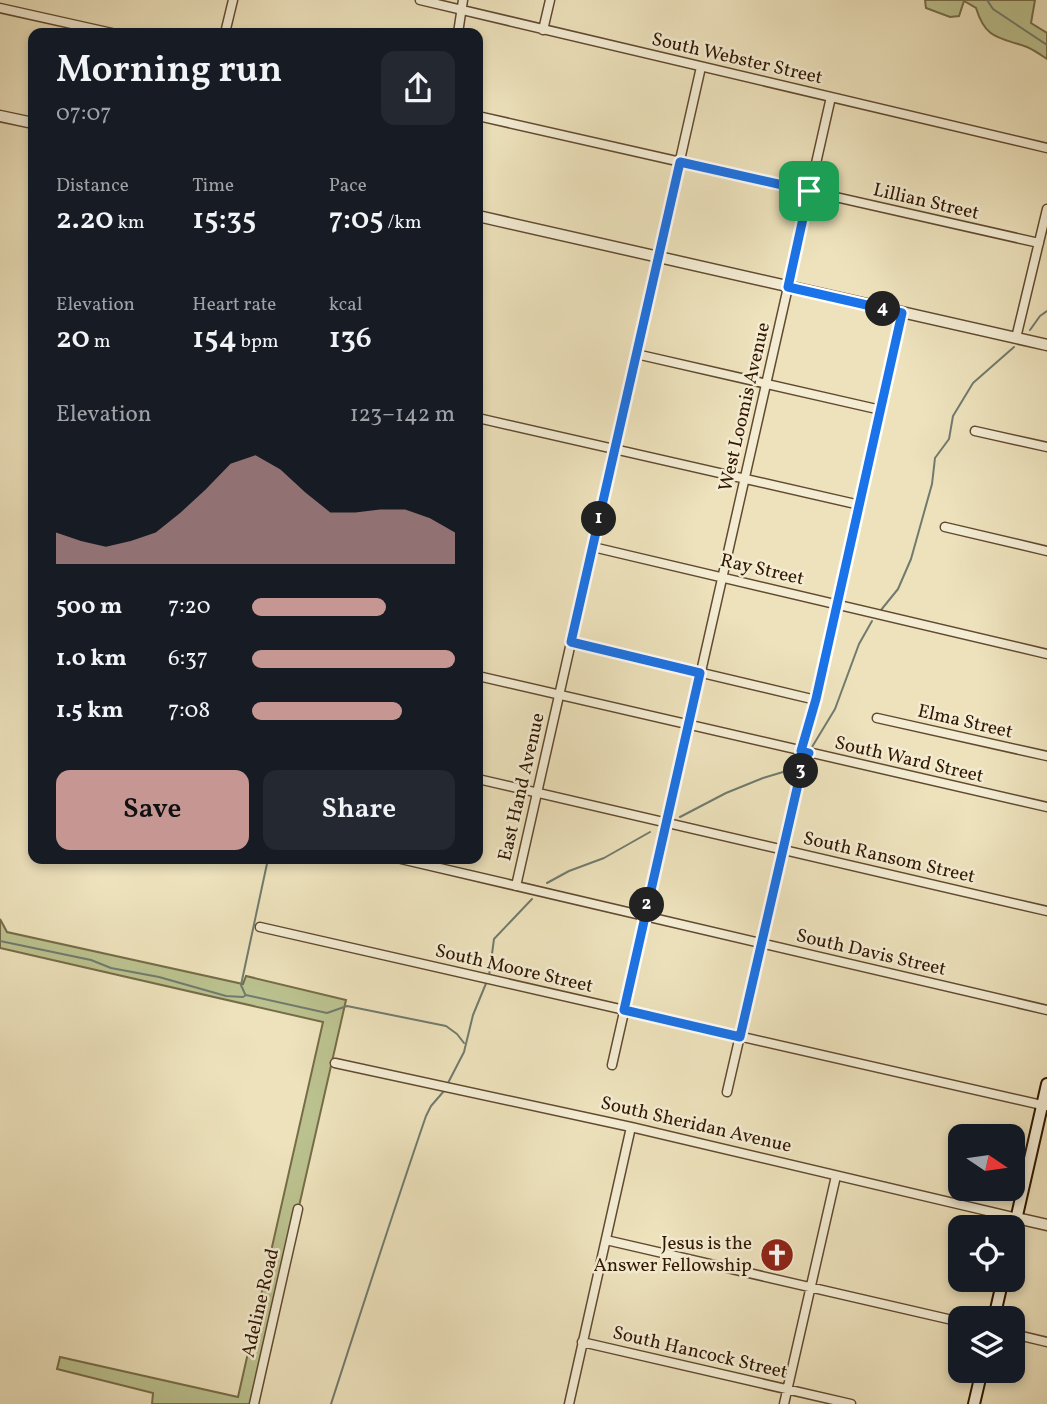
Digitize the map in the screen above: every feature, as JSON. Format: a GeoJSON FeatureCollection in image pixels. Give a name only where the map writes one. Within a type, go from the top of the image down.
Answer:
{"type":"FeatureCollection","features":[{"type":"Feature","properties":{"kind":"main road"},"geometry":{"type":"LineString","coordinates":[[1018,1215],[1045,1106],[1047,1084]]}},
{"type":"Feature","properties":{"kind":"main road"},"geometry":{"type":"LineString","coordinates":[[974,1404],[979,1383]]}},
{"type":"Feature","properties":{"kind":"street"},"geometry":{"type":"LineString","coordinates":[[226,28],[233,0]]}},
{"type":"Feature","properties":{"kind":"street","name":"South Webster Street"},"geometry":{"type":"LineString","coordinates":[[420,0],[1047,148]]}},
{"type":"Feature","properties":{"kind":"street"},"geometry":{"type":"LineString","coordinates":[[459,28],[463,0]]}},
{"type":"Feature","properties":{"kind":"street"},"geometry":{"type":"LineString","coordinates":[[543,30],[550,0]]}},
{"type":"Feature","properties":{"kind":"street"},"geometry":{"type":"LineString","coordinates":[[0,8],[90,28]]}},
{"type":"Feature","properties":{"kind":"street","name":"East Hand Avenue"},"geometry":{"type":"LineString","coordinates":[[516,886],[701,67]]}},
{"type":"Feature","properties":{"kind":"street","name":"West Loomis Avenue"},"geometry":{"type":"LineString","coordinates":[[612,1065],[831,97]]}},
{"type":"Feature","properties":{"kind":"street"},"geometry":{"type":"LineString","coordinates":[[0,116],[28,122]]}},
{"type":"Feature","properties":{"kind":"street","name":"Lillian Street"},"geometry":{"type":"LineString","coordinates":[[483,117],[1039,243]]}},
{"type":"Feature","properties":{"kind":"street"},"geometry":{"type":"LineString","coordinates":[[1016,338],[1047,209]]}},
{"type":"Feature","properties":{"kind":"street"},"geometry":{"type":"LineString","coordinates":[[483,217],[1047,345]]}},
{"type":"Feature","properties":{"kind":"street"},"geometry":{"type":"LineString","coordinates":[[727,1092],[902,313]]}},
{"type":"Feature","properties":{"kind":"street"},"geometry":{"type":"LineString","coordinates":[[636,354],[881,410]]}},
{"type":"Feature","properties":{"kind":"street"},"geometry":{"type":"LineString","coordinates":[[483,419],[860,505]]}},
{"type":"Feature","properties":{"kind":"street"},"geometry":{"type":"LineString","coordinates":[[975,431],[1047,447]]}},
{"type":"Feature","properties":{"kind":"street"},"geometry":{"type":"LineString","coordinates":[[945,527],[1047,551]]}},
{"type":"Feature","properties":{"kind":"street","name":"Ray Street"},"geometry":{"type":"LineString","coordinates":[[593,547],[1047,654]]}},
{"type":"Feature","properties":{"kind":"street"},"geometry":{"type":"LineString","coordinates":[[571,642],[816,699]]}},
{"type":"Feature","properties":{"kind":"street","name":"South Ward Street"},"geometry":{"type":"LineString","coordinates":[[483,677],[1047,807]]}},
{"type":"Feature","properties":{"kind":"street","name":"Elma Street"},"geometry":{"type":"LineString","coordinates":[[877,718],[1047,756]]}},
{"type":"Feature","properties":{"kind":"street","name":"South Ransom Street"},"geometry":{"type":"LineString","coordinates":[[483,780],[1047,911]]}},
{"type":"Feature","properties":{"kind":"street","name":"South Davis Street"},"geometry":{"type":"LineString","coordinates":[[422,864],[1047,1010]]}},
{"type":"Feature","properties":{"kind":"street","name":"South Moore Street"},"geometry":{"type":"LineString","coordinates":[[260,927],[1045,1106]]}},
{"type":"Feature","properties":{"kind":"street","name":"South Sheridan Avenue"},"geometry":{"type":"LineString","coordinates":[[335,1063],[631,1127],[1004,1215]]}},
{"type":"Feature","properties":{"kind":"street"},"geometry":{"type":"LineString","coordinates":[[569,1404],[631,1127]]}},
{"type":"Feature","properties":{"kind":"street"},"geometry":{"type":"LineString","coordinates":[[784,1404],[836,1176]]}},
{"type":"Feature","properties":{"kind":"street","name":"Adeline Road"},"geometry":{"type":"LineString","coordinates":[[254,1404],[298,1209]]}},
{"type":"Feature","properties":{"kind":"street","name":"South Sheridan Avenue"},"geometry":{"type":"LineString","coordinates":[[1025,1220],[1047,1225]]}},
{"type":"Feature","properties":{"kind":"street"},"geometry":{"type":"LineString","coordinates":[[606,1240],[948,1319]]}},
{"type":"Feature","properties":{"kind":"street"},"geometry":{"type":"LineString","coordinates":[[1025,1337],[1047,1342]]}},
{"type":"Feature","properties":{"kind":"street","name":"South Hancock Street"},"geometry":{"type":"LineString","coordinates":[[582,1342],[851,1404]]}},
{"type":"Feature","properties":{"kind":"green space"},"geometry":{"type":"Polygon","coordinates":[[[925,0],[1035,0],[1031,23],[1047,33],[1047,59],[1027,47],[1001,39],[989,32],[976,8],[964,1],[959,16],[950,17],[926,8],[925,0]]]}},
{"type":"Feature","properties":{"kind":"green space"},"geometry":{"type":"Polygon","coordinates":[[[0,919],[7,932],[243,984],[246,976],[346,1000],[254,1404],[152,1404],[153,1393],[57,1369],[60,1357],[238,1397],[323,1022],[0,948],[0,919]]]}},
{"type":"Feature","properties":{"kind":"waterway"},"geometry":{"type":"LineString","coordinates":[[987,0],[993,9],[1047,45]]}},
{"type":"Feature","properties":{"kind":"waterway"},"geometry":{"type":"LineString","coordinates":[[1030,330],[1047,311]]}},
{"type":"Feature","properties":{"kind":"waterway"},"geometry":{"type":"LineString","coordinates":[[881,610],[898,589],[911,559],[932,484],[935,458],[949,439],[953,416],[973,383],[1014,347]]}},
{"type":"Feature","properties":{"kind":"waterway"},"geometry":{"type":"LineString","coordinates":[[812,747],[835,709],[859,644],[872,621]]}},
{"type":"Feature","properties":{"kind":"waterway"},"geometry":{"type":"LineString","coordinates":[[680,817],[726,793],[783,772],[792,760]]}},
{"type":"Feature","properties":{"kind":"waterway"},"geometry":{"type":"LineString","coordinates":[[547,883],[569,871],[604,858],[650,832]]}},
{"type":"Feature","properties":{"kind":"waterway"},"geometry":{"type":"LineString","coordinates":[[245,994],[241,985],[267,864]]}},
{"type":"Feature","properties":{"kind":"waterway"},"geometry":{"type":"LineString","coordinates":[[489,976],[494,939],[532,899]]}},
{"type":"Feature","properties":{"kind":"waterway"},"geometry":{"type":"LineString","coordinates":[[0,941],[91,960],[111,968],[159,977],[226,996],[246,995],[327,1013],[347,1006],[446,1026],[464,1043]]}},
{"type":"Feature","properties":{"kind":"waterway"},"geometry":{"type":"LineString","coordinates":[[448,1083],[464,1052],[473,1015],[487,981]]}},
{"type":"Feature","properties":{"kind":"waterway"},"geometry":{"type":"LineString","coordinates":[[331,1404],[426,1116],[444,1091]]}},
{"type":"Feature","properties":{"kind":"place","name":"Jesus is the Answer Fellowship"},"geometry":{"type":"Point","coordinates":[777,1255]}},
{"type":"Feature","properties":{"kind":"route"},"geometry":{"type":"LineString","coordinates":[[680,162],[809,191],[788,287],[902,313],[816,699],[801,751],[809,753],[804,758],[740,1037],[624,1010],[700,673],[571,642],[680,162]]}}]}
